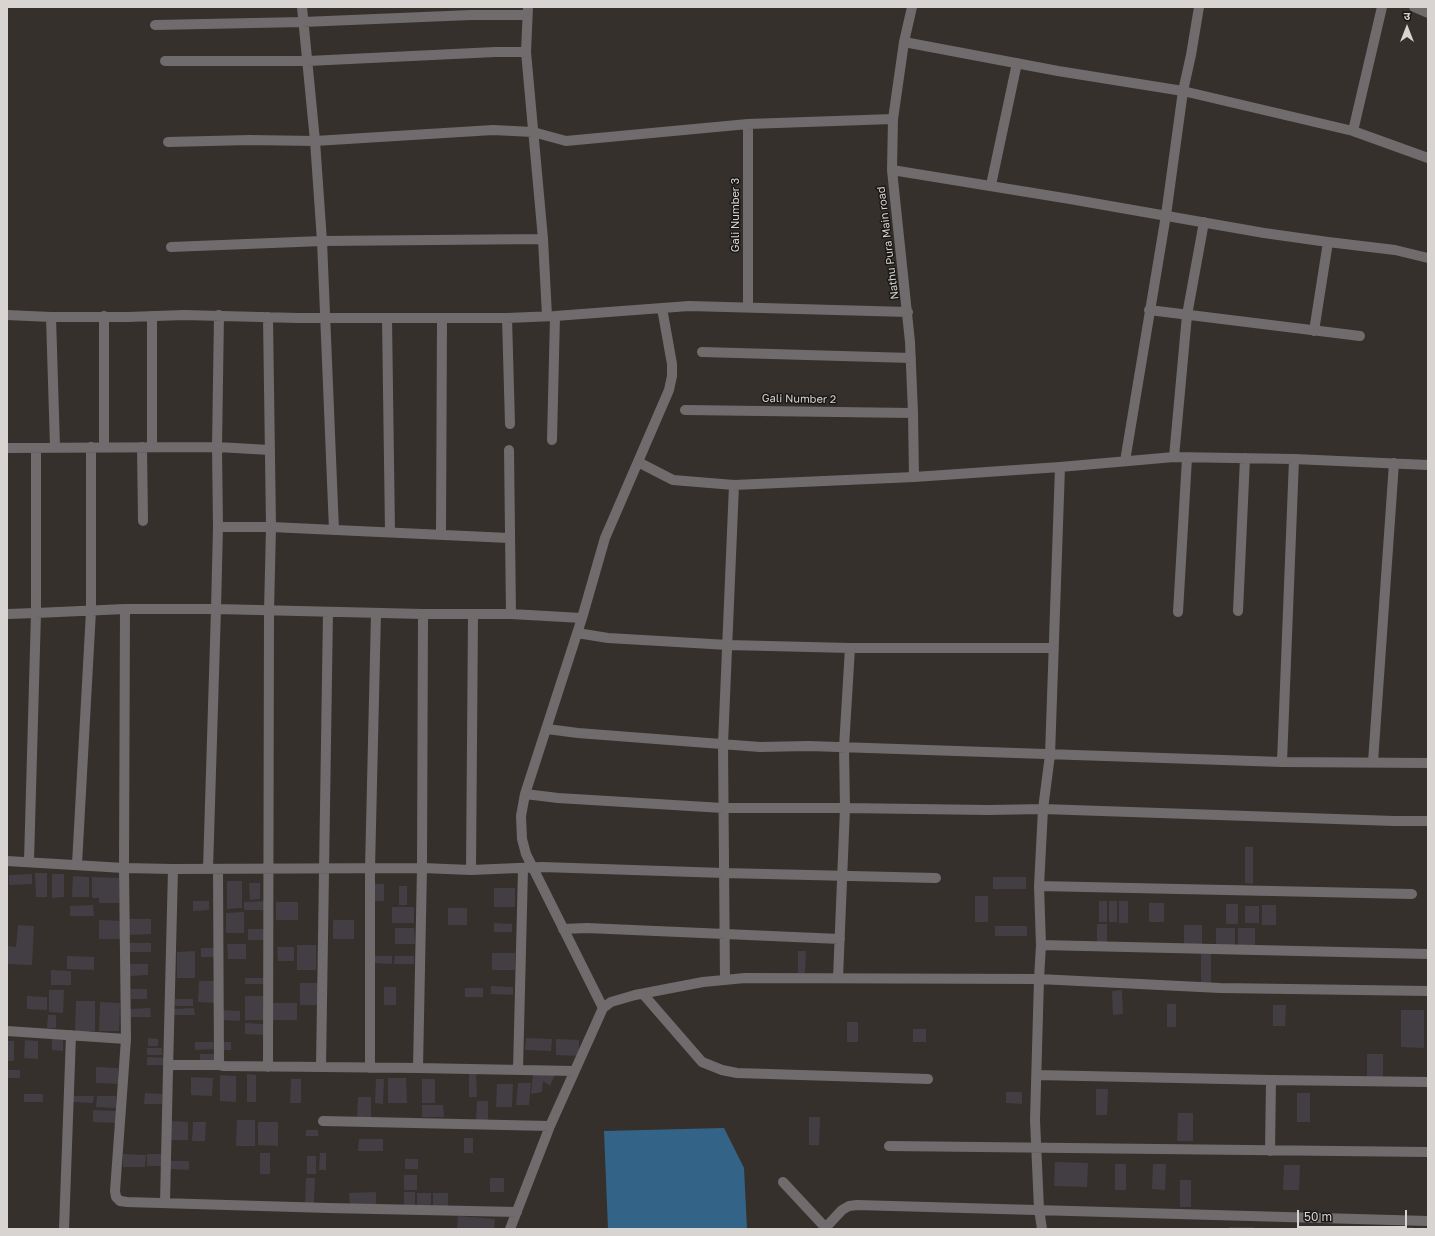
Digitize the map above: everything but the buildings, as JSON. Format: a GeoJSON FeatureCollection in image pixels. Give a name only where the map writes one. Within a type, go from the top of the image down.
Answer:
{"type":"FeatureCollection","features":[{"type":"Feature","properties":{"kind":"street"},"geometry":{"type":"LineString","coordinates":[[302,7],[315,140],[322,241],[334,530]]}},
{"type":"Feature","properties":{"kind":"street","name":"Nathu Pura Main road"},"geometry":{"type":"LineString","coordinates":[[912,7],[904,42],[893,119],[892,170],[908,312],[911,358],[914,477]]}},
{"type":"Feature","properties":{"kind":"street"},"geometry":{"type":"LineString","coordinates":[[1125,462],[1149,310],[1166,215],[1183,91],[1199,7]]}},
{"type":"Feature","properties":{"kind":"street"},"geometry":{"type":"LineString","coordinates":[[1353,131],[1382,7]]}},
{"type":"Feature","properties":{"kind":"street"},"geometry":{"type":"LineString","coordinates":[[1414,7],[1428,13]]}},
{"type":"Feature","properties":{"kind":"street"},"geometry":{"type":"LineString","coordinates":[[155,25],[303,22],[471,15],[527,11],[526,52],[551,316],[552,440]]}},
{"type":"Feature","properties":{"kind":"street"},"geometry":{"type":"LineString","coordinates":[[904,42],[1183,91],[1353,131],[1428,158]]}},
{"type":"Feature","properties":{"kind":"street"},"geometry":{"type":"LineString","coordinates":[[165,61],[308,61],[495,52],[526,52]]}},
{"type":"Feature","properties":{"kind":"street"},"geometry":{"type":"LineString","coordinates":[[991,185],[1017,63]]}},
{"type":"Feature","properties":{"kind":"street"},"geometry":{"type":"LineString","coordinates":[[168,142],[315,140],[493,130],[533,132],[566,141],[748,124],[893,119]]}},
{"type":"Feature","properties":{"kind":"street","name":"Gali Number 3"},"geometry":{"type":"LineString","coordinates":[[748,124],[748,307]]}},
{"type":"Feature","properties":{"kind":"street"},"geometry":{"type":"LineString","coordinates":[[892,170],[991,185],[1328,242],[1395,250],[1428,258]]}},
{"type":"Feature","properties":{"kind":"street"},"geometry":{"type":"LineString","coordinates":[[1174,457],[1187,315],[1204,222]]}},
{"type":"Feature","properties":{"kind":"street"},"geometry":{"type":"LineString","coordinates":[[170,247],[322,241],[543,239]]}},
{"type":"Feature","properties":{"kind":"street"},"geometry":{"type":"LineString","coordinates":[[1314,331],[1328,242]]}},
{"type":"Feature","properties":{"kind":"street"},"geometry":{"type":"LineString","coordinates":[[7,315],[51,317],[219,315],[387,318],[507,318],[689,306],[908,312]]}},
{"type":"Feature","properties":{"kind":"street"},"geometry":{"type":"LineString","coordinates":[[607,1005],[566,929],[538,868],[526,854],[522,839],[521,816],[530,794],[547,728],[579,633],[605,538],[640,464],[672,376],[672,364],[665,308]]}},
{"type":"Feature","properties":{"kind":"street"},"geometry":{"type":"LineString","coordinates":[[1149,310],[1360,336]]}},
{"type":"Feature","properties":{"kind":"street"},"geometry":{"type":"LineString","coordinates":[[219,315],[217,447],[218,527],[213,869],[219,1065]]}},
{"type":"Feature","properties":{"kind":"street"},"geometry":{"type":"LineString","coordinates":[[104,316],[104,447]]}},
{"type":"Feature","properties":{"kind":"street"},"geometry":{"type":"LineString","coordinates":[[143,521],[152,316]]}},
{"type":"Feature","properties":{"kind":"street"},"geometry":{"type":"LineString","coordinates":[[268,316],[271,526],[269,610],[268,1067]]}},
{"type":"Feature","properties":{"kind":"street"},"geometry":{"type":"LineString","coordinates":[[51,317],[55,447]]}},
{"type":"Feature","properties":{"kind":"street"},"geometry":{"type":"LineString","coordinates":[[387,318],[390,532]]}},
{"type":"Feature","properties":{"kind":"street"},"geometry":{"type":"LineString","coordinates":[[441,535],[442,318]]}},
{"type":"Feature","properties":{"kind":"street"},"geometry":{"type":"LineString","coordinates":[[507,318],[510,424]]}},
{"type":"Feature","properties":{"kind":"street"},"geometry":{"type":"LineString","coordinates":[[702,352],[911,358]]}},
{"type":"Feature","properties":{"kind":"street","name":"Gali Number 2"},"geometry":{"type":"LineString","coordinates":[[685,410],[913,413]]}},
{"type":"Feature","properties":{"kind":"street"},"geometry":{"type":"LineString","coordinates":[[77,864],[90,610],[90,447]]}},
{"type":"Feature","properties":{"kind":"street"},"geometry":{"type":"LineString","coordinates":[[7,448],[217,447],[270,450]]}},
{"type":"Feature","properties":{"kind":"street"},"geometry":{"type":"LineString","coordinates":[[29,861],[36,613],[36,448]]}},
{"type":"Feature","properties":{"kind":"street"},"geometry":{"type":"LineString","coordinates":[[508,450],[511,614]]}},
{"type":"Feature","properties":{"kind":"street"},"geometry":{"type":"LineString","coordinates":[[640,464],[673,480],[734,485],[914,477],[1060,467],[1174,457],[1294,458],[1428,465]]}},
{"type":"Feature","properties":{"kind":"street"},"geometry":{"type":"LineString","coordinates":[[1178,612],[1187,458]]}},
{"type":"Feature","properties":{"kind":"street"},"geometry":{"type":"LineString","coordinates":[[1238,612],[1245,458]]}},
{"type":"Feature","properties":{"kind":"street"},"geometry":{"type":"LineString","coordinates":[[1282,762],[1294,458]]}},
{"type":"Feature","properties":{"kind":"street"},"geometry":{"type":"LineString","coordinates":[[1373,762],[1394,463]]}},
{"type":"Feature","properties":{"kind":"street"},"geometry":{"type":"LineString","coordinates":[[1042,1229],[1039,1209],[1035,1120],[1041,945],[1039,886],[1044,809],[1050,755],[1060,467]]}},
{"type":"Feature","properties":{"kind":"street"},"geometry":{"type":"LineString","coordinates":[[725,980],[723,808],[724,744],[734,485]]}},
{"type":"Feature","properties":{"kind":"street"},"geometry":{"type":"LineString","coordinates":[[218,527],[271,526],[509,538]]}},
{"type":"Feature","properties":{"kind":"street"},"geometry":{"type":"LineString","coordinates":[[7,614],[125,609],[216,609],[423,614],[511,614],[582,618]]}},
{"type":"Feature","properties":{"kind":"street"},"geometry":{"type":"LineString","coordinates":[[125,609],[124,868],[126,1039],[116,1197],[120,1201],[127,1202],[517,1212]]}},
{"type":"Feature","properties":{"kind":"street"},"geometry":{"type":"LineString","coordinates":[[321,1067],[328,612]]}},
{"type":"Feature","properties":{"kind":"street"},"geometry":{"type":"LineString","coordinates":[[370,1068],[370,869],[376,613]]}},
{"type":"Feature","properties":{"kind":"street"},"geometry":{"type":"LineString","coordinates":[[418,1068],[422,868],[423,614]]}},
{"type":"Feature","properties":{"kind":"street"},"geometry":{"type":"LineString","coordinates":[[471,870],[473,614]]}},
{"type":"Feature","properties":{"kind":"street"},"geometry":{"type":"LineString","coordinates":[[579,633],[608,638],[728,645],[850,648],[1054,648]]}},
{"type":"Feature","properties":{"kind":"street"},"geometry":{"type":"LineString","coordinates":[[838,978],[845,808],[844,747],[850,648]]}},
{"type":"Feature","properties":{"kind":"street"},"geometry":{"type":"LineString","coordinates":[[547,728],[578,733],[760,747],[844,747],[1282,762],[1428,763]]}},
{"type":"Feature","properties":{"kind":"street"},"geometry":{"type":"LineString","coordinates":[[530,794],[553,797],[723,808],[1044,809],[1394,821],[1428,820]]}},
{"type":"Feature","properties":{"kind":"street"},"geometry":{"type":"LineString","coordinates":[[7,861],[29,861],[124,868],[173,869],[422,868],[471,870],[558,868],[936,878]]}},
{"type":"Feature","properties":{"kind":"street"},"geometry":{"type":"LineString","coordinates":[[165,1203],[173,869]]}},
{"type":"Feature","properties":{"kind":"street"},"geometry":{"type":"LineString","coordinates":[[518,1070],[524,869]]}},
{"type":"Feature","properties":{"kind":"street"},"geometry":{"type":"LineString","coordinates":[[1039,886],[1412,894]]}},
{"type":"Feature","properties":{"kind":"street"},"geometry":{"type":"LineString","coordinates":[[566,929],[587,928],[840,939]]}},
{"type":"Feature","properties":{"kind":"street"},"geometry":{"type":"LineString","coordinates":[[1041,945],[1428,954]]}},
{"type":"Feature","properties":{"kind":"street"},"geometry":{"type":"LineString","coordinates":[[510,1229],[550,1126],[574,1071],[607,1005],[639,994],[703,982],[745,978],[1039,979],[1220,988],[1428,991]]}},
{"type":"Feature","properties":{"kind":"street"},"geometry":{"type":"LineString","coordinates":[[639,994],[702,1062],[722,1070],[737,1073],[928,1079]]}},
{"type":"Feature","properties":{"kind":"street"},"geometry":{"type":"LineString","coordinates":[[7,1030],[126,1039]]}},
{"type":"Feature","properties":{"kind":"street"},"geometry":{"type":"LineString","coordinates":[[64,1229],[71,1035]]}},
{"type":"Feature","properties":{"kind":"street"},"geometry":{"type":"LineString","coordinates":[[168,1070],[170,1066],[173,1065],[219,1065],[574,1071]]}},
{"type":"Feature","properties":{"kind":"street"},"geometry":{"type":"LineString","coordinates":[[1037,1075],[1428,1082]]}},
{"type":"Feature","properties":{"kind":"street"},"geometry":{"type":"LineString","coordinates":[[1270,1151],[1271,1080]]}},
{"type":"Feature","properties":{"kind":"street"},"geometry":{"type":"LineString","coordinates":[[324,1121],[550,1126]]}},
{"type":"Feature","properties":{"kind":"street"},"geometry":{"type":"LineString","coordinates":[[889,1146],[1428,1152]]}},
{"type":"Feature","properties":{"kind":"street"},"geometry":{"type":"LineString","coordinates":[[783,1182],[823,1225],[828,1225],[842,1210],[850,1206],[857,1205],[1428,1221]]}},
{"type":"Feature","properties":{"kind":"water"},"geometry":{"type":"Polygon","coordinates":[[[724,1128],[744,1168],[747,1229],[608,1229],[604,1131],[724,1128]]]}}]}
